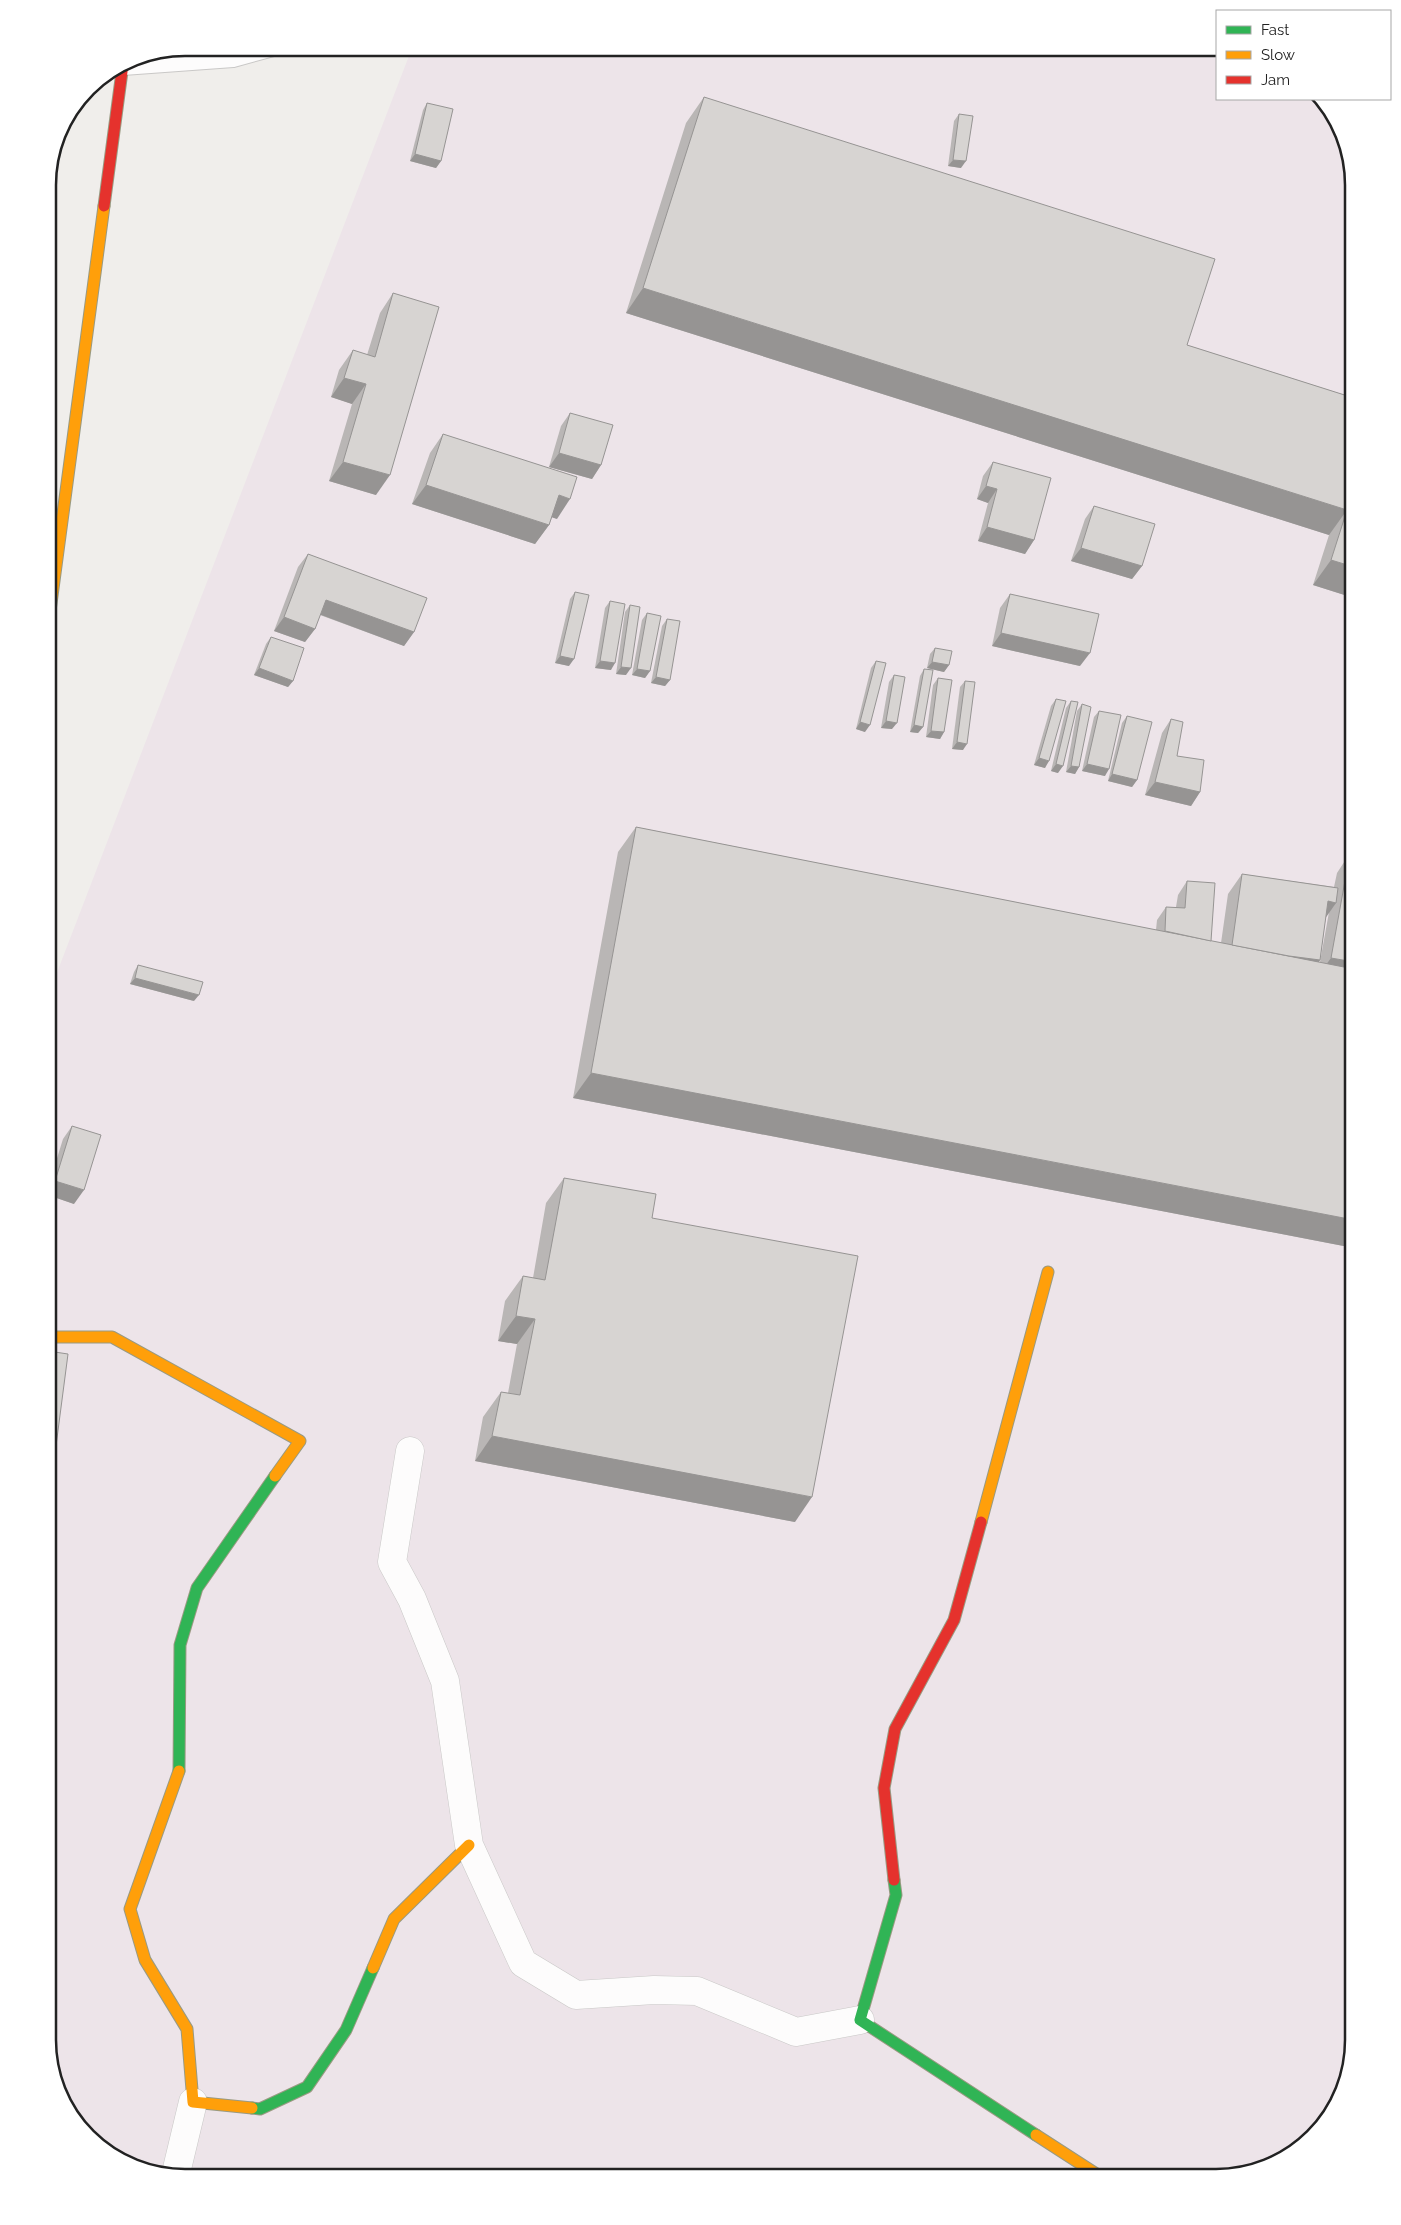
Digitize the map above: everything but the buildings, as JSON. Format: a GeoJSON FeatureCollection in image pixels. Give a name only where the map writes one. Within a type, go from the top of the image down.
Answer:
{"type":"FeatureCollection","features":[{"type":"Feature","properties":{"kind":"street"},"geometry":{"type":"LineString","coordinates":[[57,560],[122,73]]}},
{"type":"Feature","properties":{"kind":"street"},"geometry":{"type":"LineString","coordinates":[[860,2020],[896,1895],[884,1788],[894,1729],[954,1620],[1048,1272]]}},
{"type":"Feature","properties":{"kind":"street"},"geometry":{"type":"LineString","coordinates":[[56,1337],[112,1338],[300,1441],[197,1588],[180,1645],[179,1771],[130,1909],[145,1960],[187,2029],[193,2102],[177,2168]]}},
{"type":"Feature","properties":{"kind":"street"},"geometry":{"type":"LineString","coordinates":[[410,1451],[392,1562],[412,1599],[445,1681],[469,1845],[523,1962],[576,1995],[654,1990],[697,1991],[796,2032],[860,2020],[1087,2169]]}},
{"type":"Feature","properties":{"kind":"street"},"geometry":{"type":"LineString","coordinates":[[193,2102],[260,2109],[307,2088],[346,2030],[394,1918],[469,1845]]}},
{"type":"Feature","properties":{"kind":"lane"},"geometry":{"type":"LineString","coordinates":[[139,65],[240,57]]}},
{"type":"Feature","properties":{"kind":"shaded area"},"geometry":{"type":"Polygon","coordinates":[[[409,57],[1216,57],[1216,100],[1313,100],[1331,128],[1338,144],[1344,168],[1345,185],[1345,2040],[1344,2057],[1338,2081],[1331,2097],[1313,2125],[1287,2147],[1265,2159],[1233,2168],[1216,2169],[177,2168],[144,2162],[128,2155],[100,2137],[88,2125],[70,2097],[59,2065],[56,2040],[57,974],[409,57]]]}},
{"type":"Feature","properties":{"kind":"traffic: fast"},"geometry":{"type":"LineString","coordinates":[[179,1771],[180,1645],[197,1588],[275,1476]]}},
{"type":"Feature","properties":{"kind":"traffic: fast"},"geometry":{"type":"LineString","coordinates":[[894,1880],[896,1895],[860,2020],[1036,2135]]}},
{"type":"Feature","properties":{"kind":"traffic: fast"},"geometry":{"type":"LineString","coordinates":[[252,2108],[260,2109],[307,2087],[346,2030],[373,1968]]}},
{"type":"Feature","properties":{"kind":"traffic: slow"},"geometry":{"type":"LineString","coordinates":[[57,560],[104,206]]}},
{"type":"Feature","properties":{"kind":"traffic: slow"},"geometry":{"type":"LineString","coordinates":[[981,1522],[1048,1272]]}},
{"type":"Feature","properties":{"kind":"traffic: slow"},"geometry":{"type":"LineString","coordinates":[[56,1337],[112,1337],[300,1441],[275,1476]]}},
{"type":"Feature","properties":{"kind":"traffic: slow"},"geometry":{"type":"LineString","coordinates":[[179,1771],[130,1909],[145,1960],[187,2029],[193,2102],[252,2108]]}},
{"type":"Feature","properties":{"kind":"traffic: slow"},"geometry":{"type":"LineString","coordinates":[[373,1968],[394,1919],[469,1845]]}},
{"type":"Feature","properties":{"kind":"traffic: slow"},"geometry":{"type":"LineString","coordinates":[[1036,2135],[1088,2169]]}},
{"type":"Feature","properties":{"kind":"traffic: jam"},"geometry":{"type":"LineString","coordinates":[[104,206],[122,74]]}},
{"type":"Feature","properties":{"kind":"traffic: jam"},"geometry":{"type":"LineString","coordinates":[[894,1880],[884,1788],[895,1729],[954,1620],[981,1522]]}}]}
